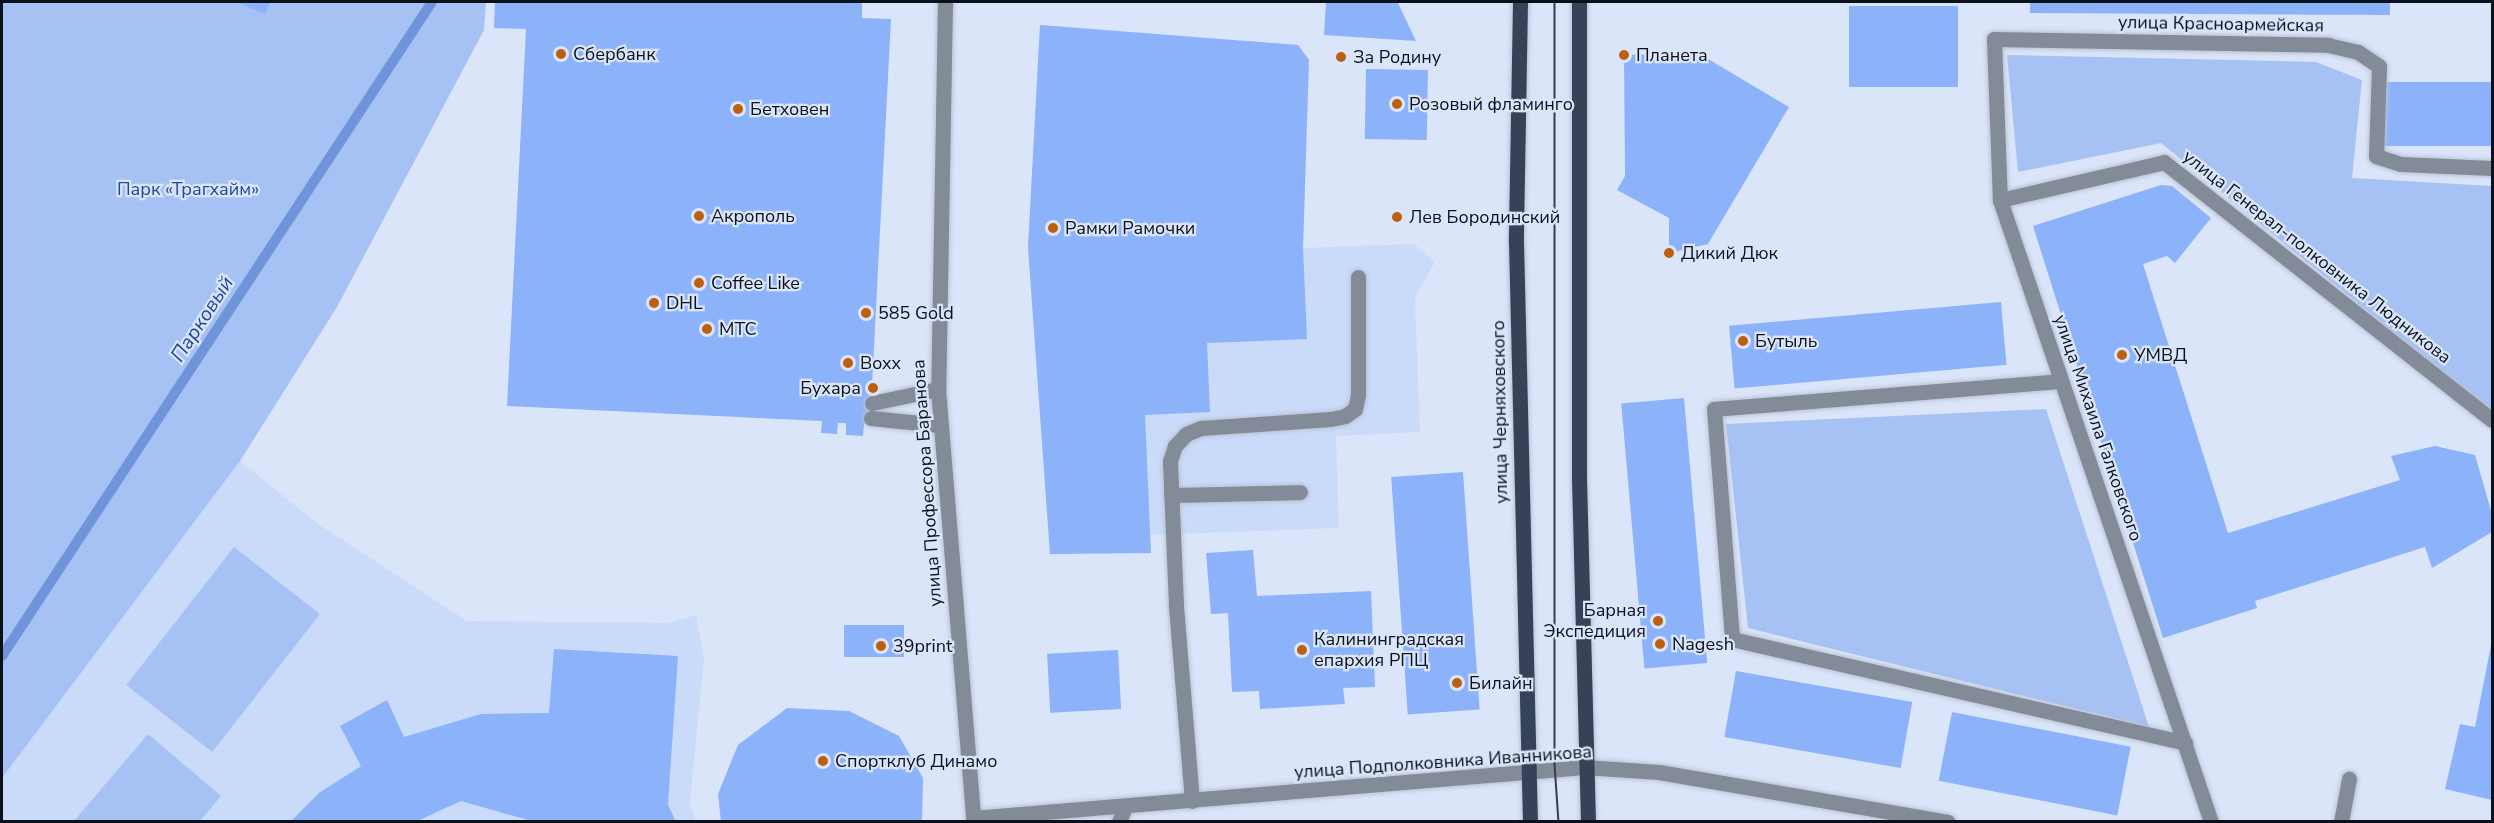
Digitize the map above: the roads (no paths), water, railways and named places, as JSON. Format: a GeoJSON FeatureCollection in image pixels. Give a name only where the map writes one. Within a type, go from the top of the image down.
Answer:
{"type":"FeatureCollection","features":[{"type":"Feature","properties":{"kind":"main road","name":"улица Черняховского"},"geometry":{"type":"LineString","coordinates":[[1520,2],[1516,242],[1526,773],[1530,822]]}},
{"type":"Feature","properties":{"kind":"main road"},"geometry":{"type":"LineString","coordinates":[[1579,2],[1584,767],[1588,822]]}},
{"type":"Feature","properties":{"kind":"street","name":"улица Профессора Баранова"},"geometry":{"type":"LineString","coordinates":[[945,2],[938,389],[973,818]]}},
{"type":"Feature","properties":{"kind":"street","name":"улица Красноармейская"},"geometry":{"type":"LineString","coordinates":[[1994,39],[2328,45],[2358,52],[2379,66],[2376,156],[2401,164],[2493,168]]}},
{"type":"Feature","properties":{"kind":"street","name":"улица Михаила Галковского"},"geometry":{"type":"LineString","coordinates":[[1994,39],[2000,200],[2211,822]]}},
{"type":"Feature","properties":{"kind":"street","name":"улица Генерал-полковника Людникова"},"geometry":{"type":"LineString","coordinates":[[2000,200],[2164,162],[2493,420]]}},
{"type":"Feature","properties":{"kind":"street"},"geometry":{"type":"LineString","coordinates":[[1192,801],[1170,461],[1175,446],[1186,434],[1201,428],[1331,419],[1346,416],[1355,409],[1358,395],[1358,278]]}},
{"type":"Feature","properties":{"kind":"street"},"geometry":{"type":"LineString","coordinates":[[2061,381],[1714,409],[1732,639],[2184,743]]}},
{"type":"Feature","properties":{"kind":"street"},"geometry":{"type":"LineString","coordinates":[[938,389],[871,410],[940,425]]}},
{"type":"Feature","properties":{"kind":"street"},"geometry":{"type":"LineString","coordinates":[[1171,495],[1300,492]]}},
{"type":"Feature","properties":{"kind":"street","name":"улица Подполковника Иванникова"},"geometry":{"type":"LineString","coordinates":[[973,818],[1584,767],[1659,772],[1910,818],[1948,822]]}},
{"type":"Feature","properties":{"kind":"street"},"geometry":{"type":"LineString","coordinates":[[2341,822],[2349,778]]}},
{"type":"Feature","properties":{"kind":"street"},"geometry":{"type":"LineString","coordinates":[[1119,822],[1125,806]]}},
{"type":"Feature","properties":{"kind":"waterway","name":"Парковый"},"geometry":{"type":"LineString","coordinates":[[2,656],[432,2]]}},
{"type":"Feature","properties":{"kind":"tram line"},"geometry":{"type":"LineString","coordinates":[[1555,2],[1555,764],[1559,822]]}},
{"type":"Feature","properties":{"kind":"place","name":"Сбербанк"},"geometry":{"type":"Point","coordinates":[561,54]}},
{"type":"Feature","properties":{"kind":"place","name":"Планета"},"geometry":{"type":"Point","coordinates":[1624,55]}},
{"type":"Feature","properties":{"kind":"place","name":"За Родину"},"geometry":{"type":"Point","coordinates":[1341,57]}},
{"type":"Feature","properties":{"kind":"place","name":"Розовый фламинго"},"geometry":{"type":"Point","coordinates":[1397,104]}},
{"type":"Feature","properties":{"kind":"place","name":"Бетховен"},"geometry":{"type":"Point","coordinates":[738,109]}},
{"type":"Feature","properties":{"kind":"place","name":"Акрополь"},"geometry":{"type":"Point","coordinates":[699,216]}},
{"type":"Feature","properties":{"kind":"place","name":"Лев Бородинский"},"geometry":{"type":"Point","coordinates":[1397,217]}},
{"type":"Feature","properties":{"kind":"place","name":"Рамки Рамочки"},"geometry":{"type":"Point","coordinates":[1053,228]}},
{"type":"Feature","properties":{"kind":"place","name":"Дикий Дюк"},"geometry":{"type":"Point","coordinates":[1669,253]}},
{"type":"Feature","properties":{"kind":"place","name":"Coffee Like"},"geometry":{"type":"Point","coordinates":[699,283]}},
{"type":"Feature","properties":{"kind":"place","name":"DHL"},"geometry":{"type":"Point","coordinates":[654,303]}},
{"type":"Feature","properties":{"kind":"place","name":"585 Gold"},"geometry":{"type":"Point","coordinates":[866,313]}},
{"type":"Feature","properties":{"kind":"place","name":"МТС"},"geometry":{"type":"Point","coordinates":[707,329]}},
{"type":"Feature","properties":{"kind":"place","name":"Бутыль"},"geometry":{"type":"Point","coordinates":[1743,341]}},
{"type":"Feature","properties":{"kind":"place","name":"УМВД"},"geometry":{"type":"Point","coordinates":[2122,355]}},
{"type":"Feature","properties":{"kind":"place","name":"Boxx"},"geometry":{"type":"Point","coordinates":[848,363]}},
{"type":"Feature","properties":{"kind":"place","name":"Бухара"},"geometry":{"type":"Point","coordinates":[873,388]}},
{"type":"Feature","properties":{"kind":"place","name":"Барная Экспедиция"},"geometry":{"type":"Point","coordinates":[1658,621]}},
{"type":"Feature","properties":{"kind":"place","name":"Nagesh"},"geometry":{"type":"Point","coordinates":[1660,644]}},
{"type":"Feature","properties":{"kind":"place","name":"39print"},"geometry":{"type":"Point","coordinates":[881,646]}},
{"type":"Feature","properties":{"kind":"place","name":"Калининградская епархия РПЦ"},"geometry":{"type":"Point","coordinates":[1302,650]}},
{"type":"Feature","properties":{"kind":"place","name":"Билайн"},"geometry":{"type":"Point","coordinates":[1457,683]}},
{"type":"Feature","properties":{"kind":"place","name":"Спортклуб Динамо"},"geometry":{"type":"Point","coordinates":[823,761]}},
{"type":"Feature","properties":{"kind":"park label","name":"Парк «Трагхайм»"},"geometry":{"type":"Point","coordinates":[188,189]}}]}
